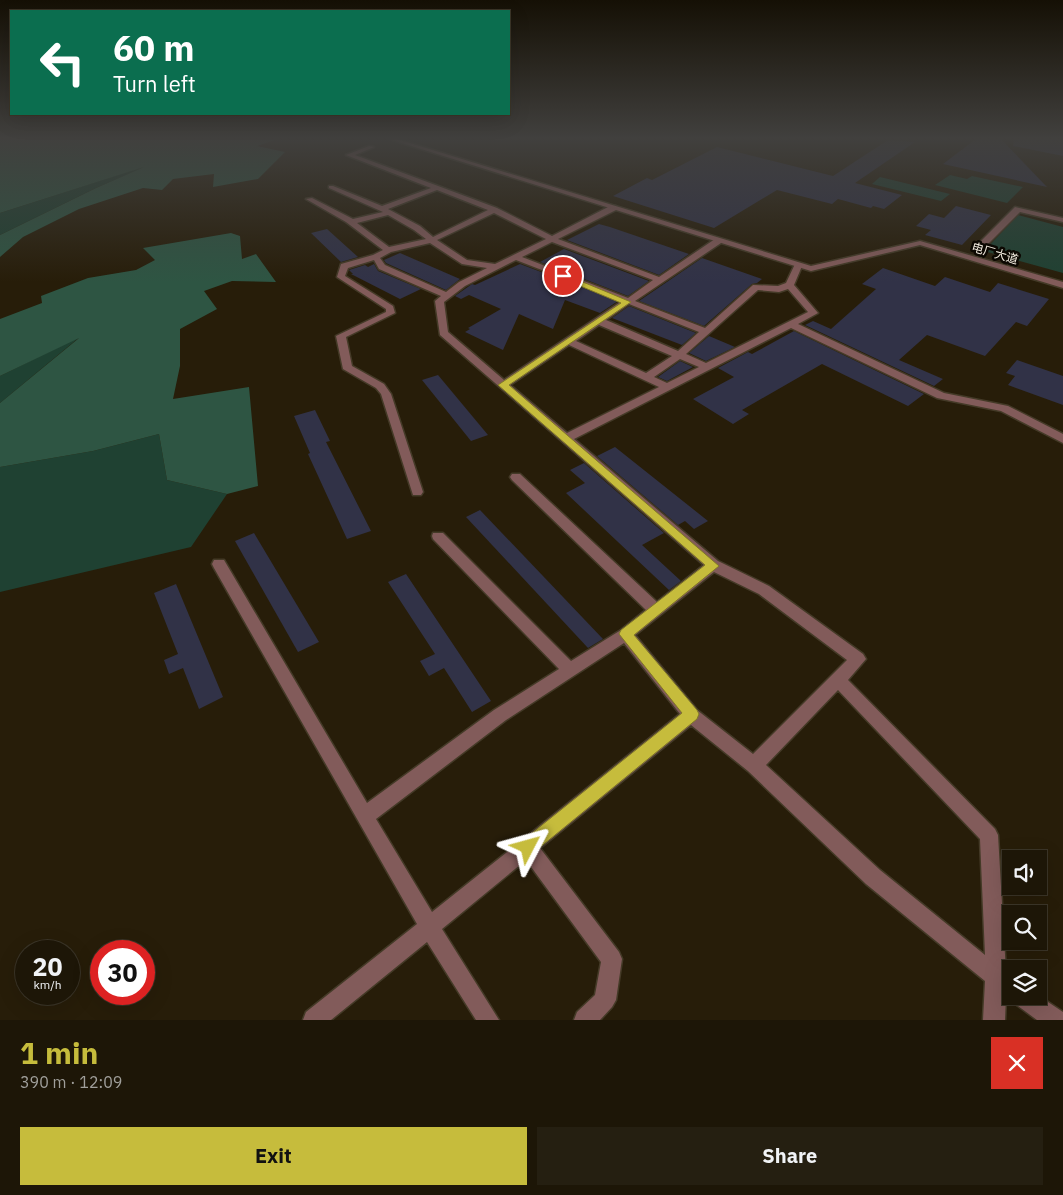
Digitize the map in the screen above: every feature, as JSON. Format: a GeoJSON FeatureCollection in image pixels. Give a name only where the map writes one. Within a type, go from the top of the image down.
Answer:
{"type":"FeatureCollection","features":[{"type":"Feature","properties":{"kind":"street"},"geometry":{"type":"LineString","coordinates":[[433,187],[494,210],[552,239],[660,280]]}},
{"type":"Feature","properties":{"kind":"street"},"geometry":{"type":"LineString","coordinates":[[544,187],[798,266],[790,285],[779,289],[756,287],[679,355],[646,378]]}},
{"type":"Feature","properties":{"kind":"street"},"geometry":{"type":"LineString","coordinates":[[331,188],[386,211],[416,228],[444,250],[465,262],[496,267]]}},
{"type":"Feature","properties":{"kind":"street"},"geometry":{"type":"LineString","coordinates":[[351,222],[386,211],[437,188]]}},
{"type":"Feature","properties":{"kind":"street"},"geometry":{"type":"LineString","coordinates":[[310,199],[351,222],[388,250]]}},
{"type":"Feature","properties":{"kind":"street"},"geometry":{"type":"LineString","coordinates":[[613,208],[462,284],[447,295],[439,301],[443,333],[713,566],[764,590],[858,659],[754,765]]}},
{"type":"Feature","properties":{"kind":"street"},"geometry":{"type":"LineString","coordinates":[[982,245],[1018,209],[1063,220]]}},
{"type":"Feature","properties":{"kind":"street"},"geometry":{"type":"LineString","coordinates":[[416,492],[386,394],[380,386],[347,367],[341,336],[390,313],[390,308],[341,277],[344,266],[376,256],[388,250],[432,240],[494,210]]}},
{"type":"Feature","properties":{"kind":"street"},"geometry":{"type":"LineString","coordinates":[[503,385],[718,241]]}},
{"type":"Feature","properties":{"kind":"street","name":"电厂大道"},"geometry":{"type":"LineString","coordinates":[[798,266],[811,269],[920,243],[1063,285]]}},
{"type":"Feature","properties":{"kind":"street"},"geometry":{"type":"LineString","coordinates":[[376,256],[382,267],[447,295]]}},
{"type":"Feature","properties":{"kind":"street"},"geometry":{"type":"LineString","coordinates":[[516,257],[705,331]]}},
{"type":"Feature","properties":{"kind":"street"},"geometry":{"type":"LineString","coordinates":[[565,439],[813,313],[790,285]]}},
{"type":"Feature","properties":{"kind":"street"},"geometry":{"type":"LineString","coordinates":[[599,321],[707,367]]}},
{"type":"Feature","properties":{"kind":"street"},"geometry":{"type":"LineString","coordinates":[[791,324],[941,396],[1004,408],[1063,439]]}},
{"type":"Feature","properties":{"kind":"street"},"geometry":{"type":"LineString","coordinates":[[569,341],[667,388]]}},
{"type":"Feature","properties":{"kind":"street"},"geometry":{"type":"LineString","coordinates":[[516,477],[656,610]]}},
{"type":"Feature","properties":{"kind":"street"},"geometry":{"type":"LineString","coordinates":[[438,536],[570,670]]}},
{"type":"Feature","properties":{"kind":"street"},"geometry":{"type":"LineString","coordinates":[[219,564],[429,927],[488,1020]]}},
{"type":"Feature","properties":{"kind":"street"},"geometry":{"type":"LineString","coordinates":[[365,816],[500,715],[626,634],[713,566]]}},
{"type":"Feature","properties":{"kind":"street"},"geometry":{"type":"LineString","coordinates":[[626,634],[692,714],[754,765],[873,877],[1002,982]]}},
{"type":"Feature","properties":{"kind":"street"},"geometry":{"type":"LineString","coordinates":[[838,680],[989,835],[996,977],[994,1020]]}},
{"type":"Feature","properties":{"kind":"street"},"geometry":{"type":"LineString","coordinates":[[314,1020],[692,714]]}},
{"type":"Feature","properties":{"kind":"street"},"geometry":{"type":"LineString","coordinates":[[528,847],[612,959],[605,1000],[585,1020]]}},
{"type":"Feature","properties":{"kind":"street"},"geometry":{"type":"LineString","coordinates":[[1034,1005],[1056,1020]]}},
{"type":"Feature","properties":{"kind":"green space"},"geometry":{"type":"Polygon","coordinates":[[[0,187],[83,187],[0,213],[0,187]]]}},
{"type":"Feature","properties":{"kind":"green space"},"geometry":{"type":"Polygon","coordinates":[[[82,187],[99,187],[0,235],[0,213],[82,187]]]}},
{"type":"Feature","properties":{"kind":"green space"},"geometry":{"type":"Polygon","coordinates":[[[165,187],[162,190],[143,188],[79,209],[23,237],[0,257],[0,235],[96,188],[165,187]]]}},
{"type":"Feature","properties":{"kind":"green space"},"geometry":{"type":"Polygon","coordinates":[[[883,187],[920,187],[950,194],[941,201],[883,187]]]}},
{"type":"Feature","properties":{"kind":"green space"},"geometry":{"type":"Polygon","coordinates":[[[941,187],[1023,187],[1007,203],[941,187]]]}},
{"type":"Feature","properties":{"kind":"green space"},"geometry":{"type":"Polygon","coordinates":[[[1018,215],[1063,227],[1063,273],[984,251],[1018,215]]]}},
{"type":"Feature","properties":{"kind":"green space"},"geometry":{"type":"Polygon","coordinates":[[[231,233],[240,236],[242,259],[256,254],[276,282],[232,281],[204,291],[217,309],[180,329],[180,366],[173,399],[249,387],[258,486],[227,494],[167,480],[159,434],[93,451],[0,467],[0,403],[79,338],[0,376],[0,319],[42,303],[41,296],[88,278],[136,270],[155,260],[143,248],[231,233]]]}},
{"type":"Feature","properties":{"kind":"green space"},"geometry":{"type":"Polygon","coordinates":[[[81,336],[0,403],[0,376],[81,336]]]}},
{"type":"Feature","properties":{"kind":"green space"},"geometry":{"type":"Polygon","coordinates":[[[159,434],[167,480],[227,494],[191,547],[0,592],[0,467],[93,451],[159,434]]]}},
{"type":"Feature","properties":{"kind":"building"},"geometry":{"type":"Polygon","coordinates":[[[631,187],[869,187],[902,195],[884,209],[873,206],[871,208],[838,199],[832,204],[777,190],[714,228],[613,196],[631,187]]]}},
{"type":"Feature","properties":{"kind":"building"},"geometry":{"type":"Polygon","coordinates":[[[956,206],[991,215],[962,245],[925,235],[931,230],[916,226],[929,214],[944,218],[956,206]]]}},
{"type":"Feature","properties":{"kind":"building"},"geometry":{"type":"Polygon","coordinates":[[[599,224],[689,254],[659,275],[567,240],[599,224]]]}},
{"type":"Feature","properties":{"kind":"building"},"geometry":{"type":"Polygon","coordinates":[[[327,229],[358,257],[341,262],[311,233],[327,229]]]}},
{"type":"Feature","properties":{"kind":"building"},"geometry":{"type":"Polygon","coordinates":[[[564,249],[649,281],[628,296],[540,262],[564,249]]]}},
{"type":"Feature","properties":{"kind":"building"},"geometry":{"type":"Polygon","coordinates":[[[400,253],[460,279],[446,290],[386,263],[384,260],[400,253]]]}},
{"type":"Feature","properties":{"kind":"building"},"geometry":{"type":"Polygon","coordinates":[[[702,258],[762,279],[752,284],[704,326],[639,301],[702,258]]]}},
{"type":"Feature","properties":{"kind":"building"},"geometry":{"type":"Polygon","coordinates":[[[374,264],[378,271],[421,289],[400,299],[351,274],[353,274],[349,270],[365,265],[368,267],[374,264]]]}},
{"type":"Feature","properties":{"kind":"building"},"geometry":{"type":"Polygon","coordinates":[[[520,264],[618,301],[600,313],[565,300],[553,329],[519,314],[503,350],[465,332],[470,329],[468,328],[501,309],[469,295],[461,299],[455,296],[472,284],[475,285],[520,264]]]}},
{"type":"Feature","properties":{"kind":"building"},"geometry":{"type":"Polygon","coordinates":[[[883,268],[935,286],[945,277],[990,292],[998,283],[1049,299],[1027,326],[1016,322],[985,356],[927,335],[899,360],[943,379],[934,386],[805,325],[813,321],[831,329],[876,289],[862,284],[883,268]]]}},
{"type":"Feature","properties":{"kind":"building"},"geometry":{"type":"Polygon","coordinates":[[[629,306],[696,333],[682,345],[612,318],[629,306]]]}},
{"type":"Feature","properties":{"kind":"building"},"geometry":{"type":"Polygon","coordinates":[[[794,331],[924,394],[908,406],[822,364],[742,410],[749,414],[733,424],[693,399],[734,377],[718,368],[748,352],[752,354],[794,331]]]}},
{"type":"Feature","properties":{"kind":"building"},"geometry":{"type":"Polygon","coordinates":[[[709,336],[735,347],[706,361],[689,353],[709,336]]]}},
{"type":"Feature","properties":{"kind":"building"},"geometry":{"type":"Polygon","coordinates":[[[1017,360],[1063,376],[1063,405],[1008,385],[1015,376],[1006,373],[1017,360]]]}},
{"type":"Feature","properties":{"kind":"building"},"geometry":{"type":"Polygon","coordinates":[[[680,361],[693,367],[667,381],[658,377],[680,361]]]}},
{"type":"Feature","properties":{"kind":"building"},"geometry":{"type":"Polygon","coordinates":[[[438,375],[488,435],[471,441],[422,380],[438,375]]]}},
{"type":"Feature","properties":{"kind":"building"},"geometry":{"type":"Polygon","coordinates":[[[315,410],[330,441],[326,442],[371,531],[347,539],[308,454],[310,453],[294,416],[315,410]]]}},
{"type":"Feature","properties":{"kind":"building"},"geometry":{"type":"Polygon","coordinates":[[[615,447],[708,521],[694,529],[685,521],[678,525],[597,456],[615,447]]]}},
{"type":"Feature","properties":{"kind":"building"},"geometry":{"type":"Polygon","coordinates":[[[584,463],[664,533],[642,545],[681,581],[669,590],[566,493],[585,483],[570,470],[584,463]]]}},
{"type":"Feature","properties":{"kind":"building"},"geometry":{"type":"Polygon","coordinates":[[[480,510],[603,639],[588,648],[466,517],[480,510]]]}},
{"type":"Feature","properties":{"kind":"building"},"geometry":{"type":"Polygon","coordinates":[[[254,533],[319,642],[298,652],[235,541],[254,533]]]}},
{"type":"Feature","properties":{"kind":"building"},"geometry":{"type":"Polygon","coordinates":[[[406,574],[491,701],[472,712],[444,668],[429,676],[420,661],[435,654],[388,582],[406,574]]]}},
{"type":"Feature","properties":{"kind":"building"},"geometry":{"type":"Polygon","coordinates":[[[176,584],[223,697],[199,709],[183,668],[169,674],[164,660],[178,654],[154,593],[176,584]]]}},
{"type":"Feature","properties":{"kind":"route"},"geometry":{"type":"LineString","coordinates":[[528,847],[692,714],[626,634],[713,566],[503,385],[627,302],[563,276]]}}]}
